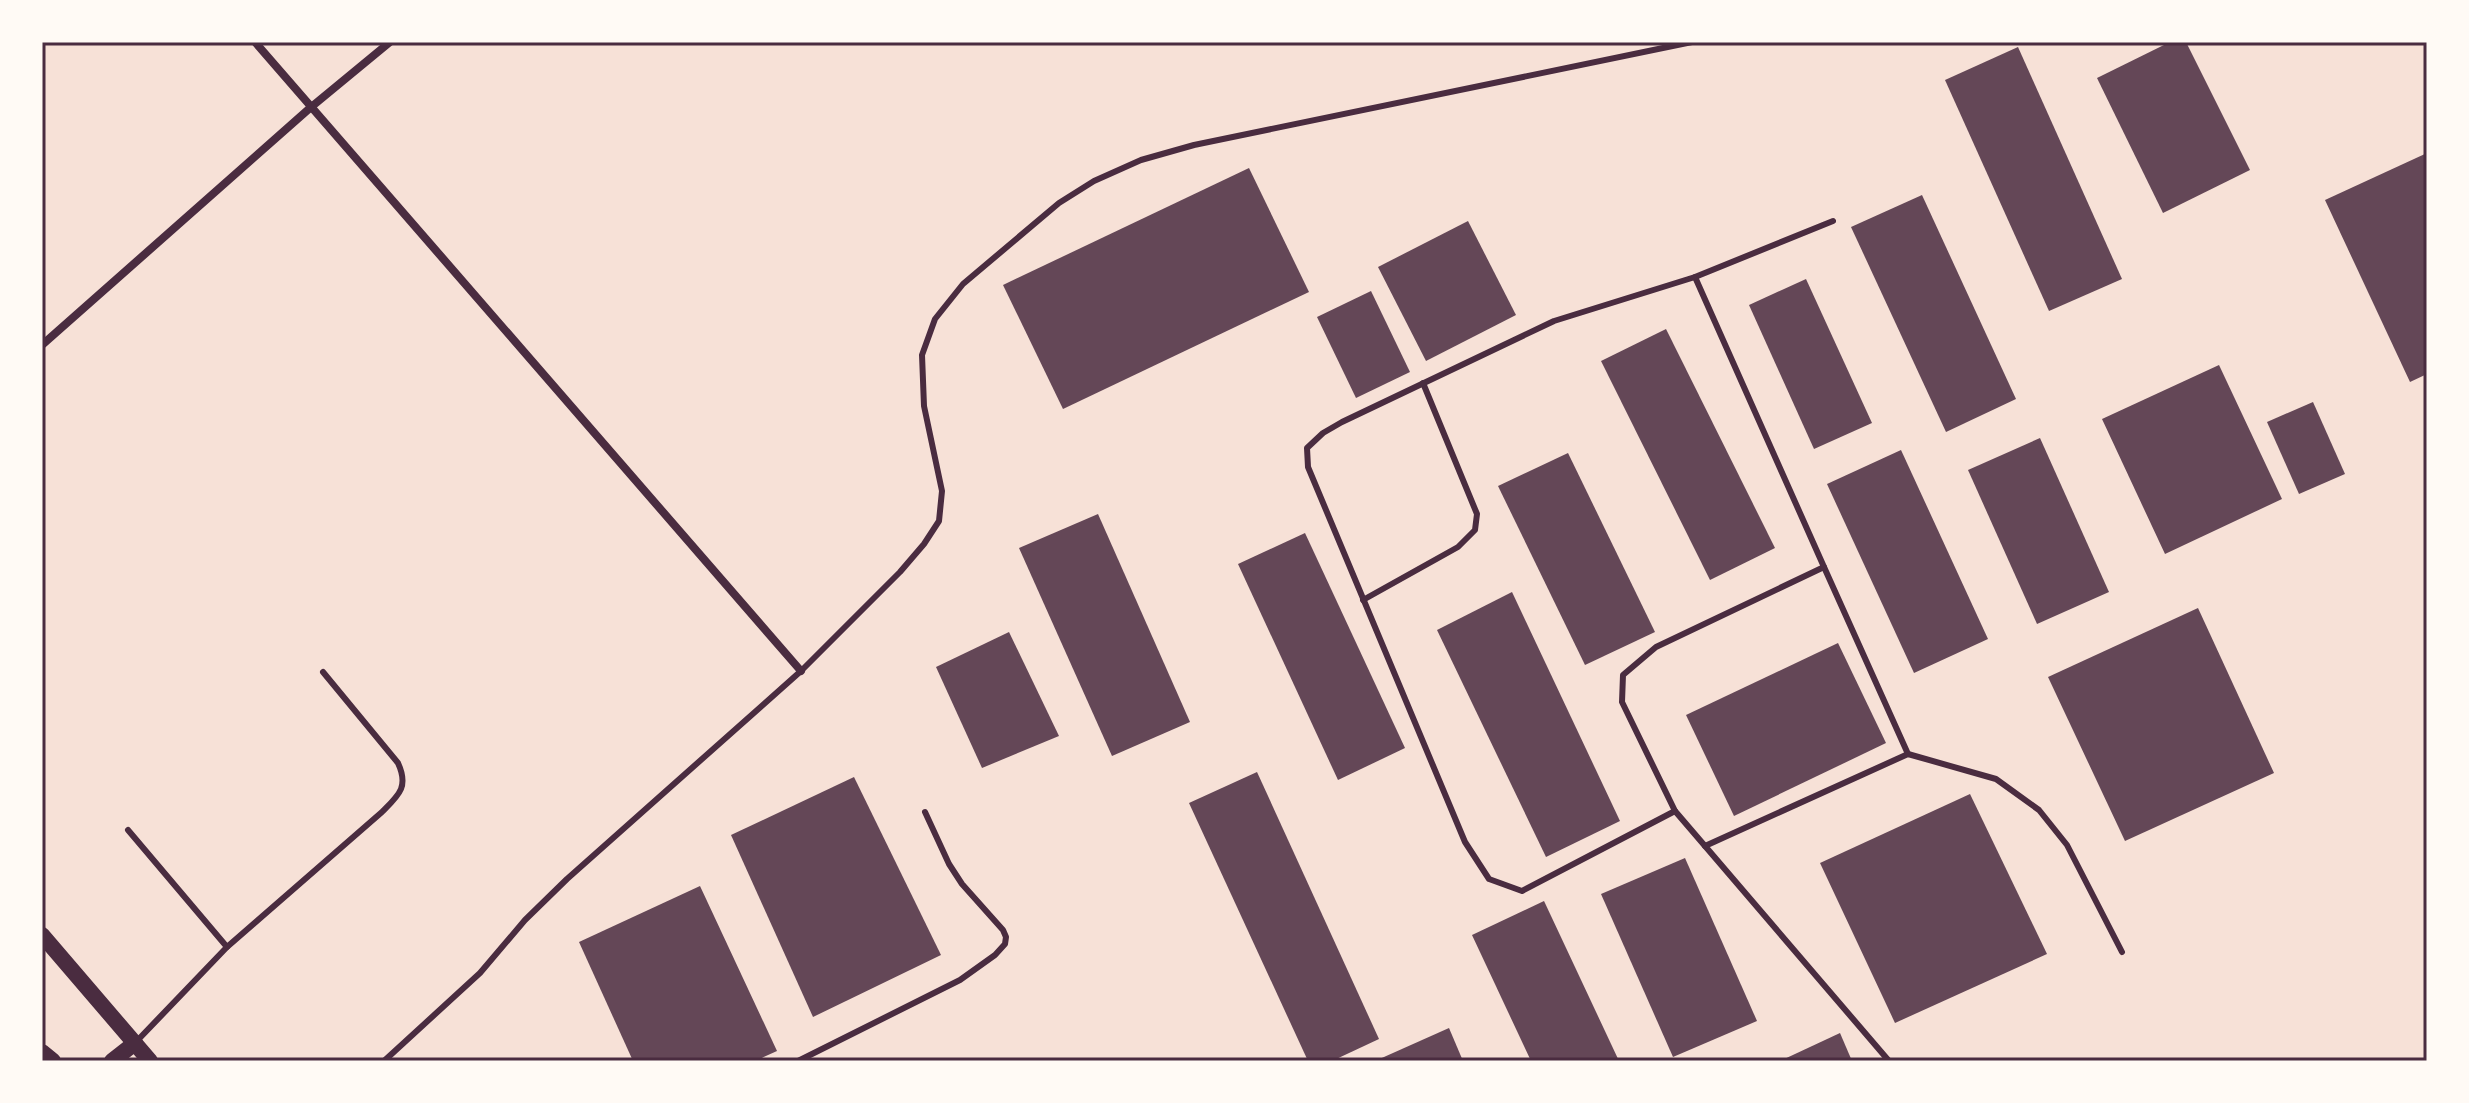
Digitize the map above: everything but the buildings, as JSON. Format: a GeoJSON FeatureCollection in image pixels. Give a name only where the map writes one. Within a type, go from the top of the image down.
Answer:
{"type":"FeatureCollection","features":[{"type":"Feature","properties":{"kind":"main road"},"geometry":{"type":"LineString","coordinates":[[42,935],[150,1061]]}},
{"type":"Feature","properties":{"kind":"main road"},"geometry":{"type":"LineString","coordinates":[[112,1061],[135,1043]]}},
{"type":"Feature","properties":{"kind":"main road"},"geometry":{"type":"LineString","coordinates":[[42,1052],[53,1061]]}},
{"type":"Feature","properties":{"kind":"street"},"geometry":{"type":"LineString","coordinates":[[255,42],[801,671]]}},
{"type":"Feature","properties":{"kind":"street"},"geometry":{"type":"LineString","coordinates":[[42,345],[310,108],[390,42]]}},
{"type":"Feature","properties":{"kind":"lane"},"geometry":{"type":"LineString","coordinates":[[384,1061],[480,973],[525,920],[567,879],[801,671],[924,544],[939,521],[942,491],[924,406],[922,355],[935,319],[963,284],[1059,203],[1094,181],[1141,160],[1194,145],[1692,42]]}},
{"type":"Feature","properties":{"kind":"lane"},"geometry":{"type":"LineString","coordinates":[[1675,811],[1522,891],[1489,879],[1465,842],[1308,467],[1307,448],[1323,433],[1342,422],[1554,321],[1695,277],[1833,221]]}},
{"type":"Feature","properties":{"kind":"lane"},"geometry":{"type":"LineString","coordinates":[[1695,277],[1908,754]]}},
{"type":"Feature","properties":{"kind":"lane"},"geometry":{"type":"LineString","coordinates":[[1363,600],[1458,547],[1475,530],[1477,514],[1423,383]]}},
{"type":"Feature","properties":{"kind":"lane"},"geometry":{"type":"LineString","coordinates":[[1824,567],[1656,647],[1623,675],[1622,702],[1675,811],[1889,1061]]}},
{"type":"Feature","properties":{"kind":"lane"},"geometry":{"type":"LineString","coordinates":[[135,1043],[227,947],[382,812],[403,787],[403,775],[398,763],[323,672]]}},
{"type":"Feature","properties":{"kind":"lane"},"geometry":{"type":"LineString","coordinates":[[1705,846],[1908,754],[1996,779],[2039,810],[2073,856],[2122,952]]}},
{"type":"Feature","properties":{"kind":"lane"},"geometry":{"type":"LineString","coordinates":[[798,1061],[960,980],[1005,944],[1003,930],[962,884],[949,864],[925,812]]}},
{"type":"Feature","properties":{"kind":"lane"},"geometry":{"type":"LineString","coordinates":[[128,830],[227,947]]}}]}
